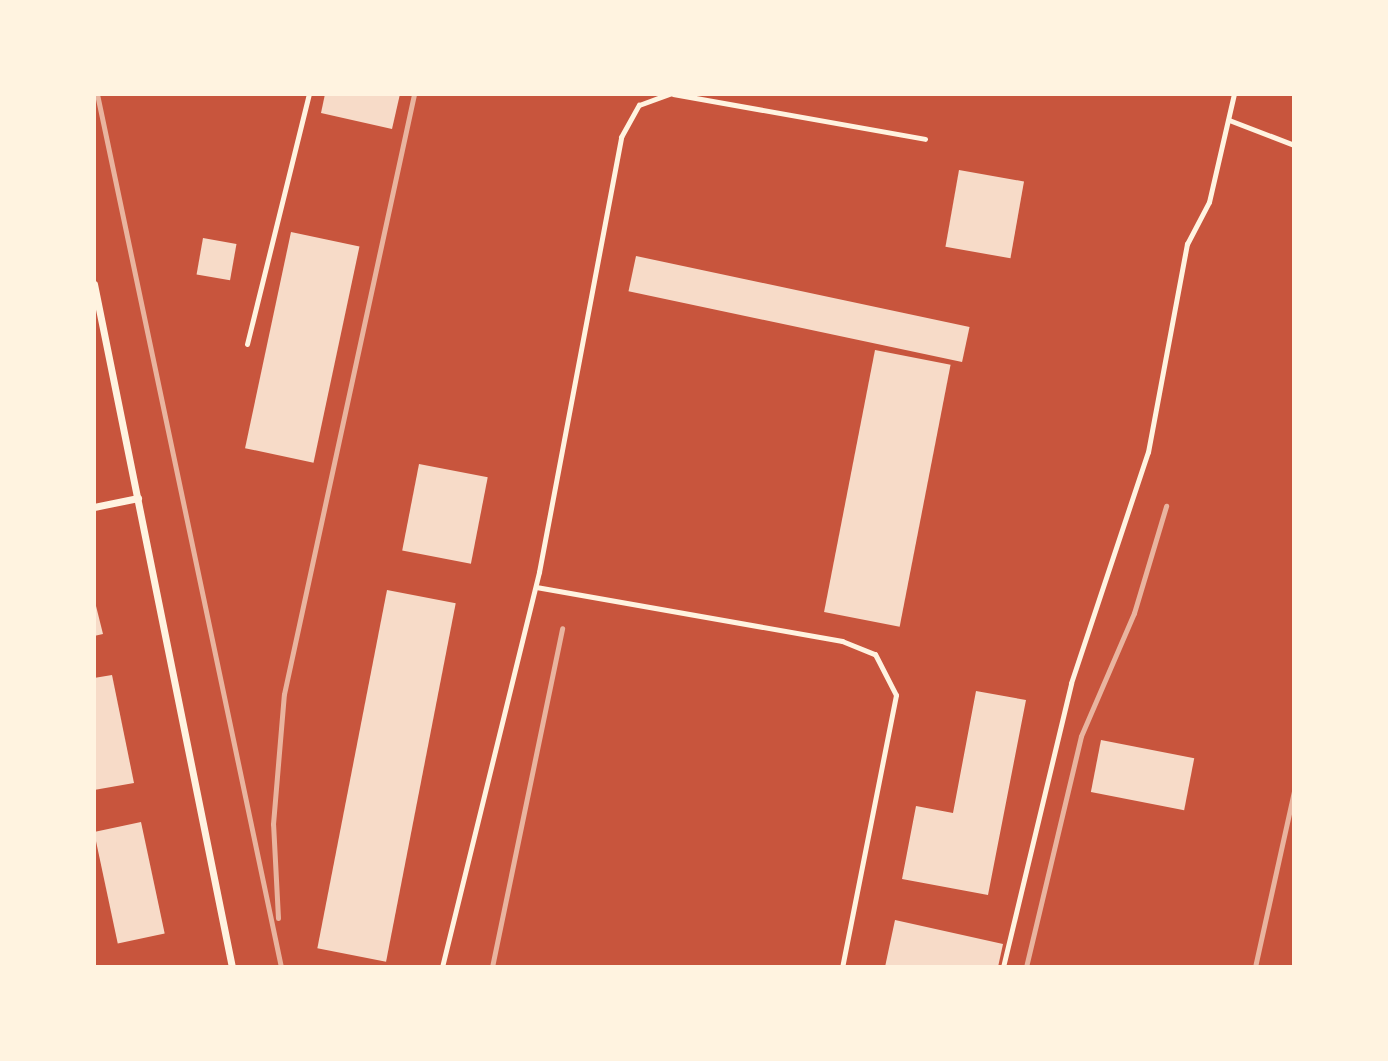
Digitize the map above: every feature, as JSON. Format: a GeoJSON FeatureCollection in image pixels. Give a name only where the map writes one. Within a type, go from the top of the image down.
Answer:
{"type":"FeatureCollection","features":[{"type":"Feature","properties":{"kind":"street"},"geometry":{"type":"LineString","coordinates":[[94,284],[232,967]]}},
{"type":"Feature","properties":{"kind":"street"},"geometry":{"type":"LineString","coordinates":[[94,507],[138,498]]}},
{"type":"Feature","properties":{"kind":"lane"},"geometry":{"type":"LineString","coordinates":[[247,344],[309,94]]}},
{"type":"Feature","properties":{"kind":"lane"},"geometry":{"type":"LineString","coordinates":[[442,967],[536,587],[621,136],[639,105],[671,94],[925,139]]}},
{"type":"Feature","properties":{"kind":"lane"},"geometry":{"type":"LineString","coordinates":[[1003,967],[1071,683],[1148,452],[1187,244],[1209,202],[1234,94]]}},
{"type":"Feature","properties":{"kind":"lane"},"geometry":{"type":"LineString","coordinates":[[1229,120],[1293,145]]}},
{"type":"Feature","properties":{"kind":"lane"},"geometry":{"type":"LineString","coordinates":[[536,587],[842,641],[875,654],[896,695],[842,967]]}},
{"type":"Feature","properties":{"kind":"building"},"geometry":{"type":"Polygon","coordinates":[[[325,94],[400,94],[392,129],[321,113],[325,94]]]}},
{"type":"Feature","properties":{"kind":"building"},"geometry":{"type":"Polygon","coordinates":[[[959,170],[1024,181],[1010,258],[945,247],[959,170]]]}},
{"type":"Feature","properties":{"kind":"building"},"geometry":{"type":"Polygon","coordinates":[[[291,232],[359,247],[314,463],[245,448],[291,232]]]}},
{"type":"Feature","properties":{"kind":"building"},"geometry":{"type":"Polygon","coordinates":[[[203,238],[236,244],[230,280],[197,274],[203,238]]]}},
{"type":"Feature","properties":{"kind":"building"},"geometry":{"type":"Polygon","coordinates":[[[636,256],[970,327],[962,362],[629,291],[636,256]]]}},
{"type":"Feature","properties":{"kind":"building"},"geometry":{"type":"Polygon","coordinates":[[[875,350],[951,365],[900,627],[824,612],[875,350]]]}},
{"type":"Feature","properties":{"kind":"building"},"geometry":{"type":"Polygon","coordinates":[[[419,464],[488,477],[471,564],[402,550],[419,464]]]}},
{"type":"Feature","properties":{"kind":"building"},"geometry":{"type":"Polygon","coordinates":[[[387,590],[456,603],[386,962],[317,948],[387,590]]]}},
{"type":"Feature","properties":{"kind":"building"},"geometry":{"type":"Polygon","coordinates":[[[94,598],[103,634],[94,636],[94,598]]]}},
{"type":"Feature","properties":{"kind":"building"},"geometry":{"type":"Polygon","coordinates":[[[112,675],[134,783],[94,790],[94,678],[112,675]]]}},
{"type":"Feature","properties":{"kind":"building"},"geometry":{"type":"Polygon","coordinates":[[[976,691],[1026,700],[988,895],[902,879],[916,806],[953,813],[976,691]]]}},
{"type":"Feature","properties":{"kind":"building"},"geometry":{"type":"Polygon","coordinates":[[[1101,740],[1194,758],[1184,810],[1091,792],[1101,740]]]}},
{"type":"Feature","properties":{"kind":"building"},"geometry":{"type":"Polygon","coordinates":[[[141,822],[165,934],[118,943],[94,832],[141,822]]]}},
{"type":"Feature","properties":{"kind":"building"},"geometry":{"type":"Polygon","coordinates":[[[895,920],[1003,944],[998,967],[885,967],[895,920]]]}},
{"type":"Feature","properties":{"kind":"railway"},"geometry":{"type":"LineString","coordinates":[[97,94],[281,967]]}},
{"type":"Feature","properties":{"kind":"railway"},"geometry":{"type":"LineString","coordinates":[[278,918],[273,824],[284,694],[414,94]]}},
{"type":"Feature","properties":{"kind":"railway"},"geometry":{"type":"LineString","coordinates":[[1026,967],[1081,736],[1134,613],[1166,506]]}},
{"type":"Feature","properties":{"kind":"railway"},"geometry":{"type":"LineString","coordinates":[[492,967],[562,628]]}},
{"type":"Feature","properties":{"kind":"railway"},"geometry":{"type":"LineString","coordinates":[[1255,967],[1294,791]]}}]}
